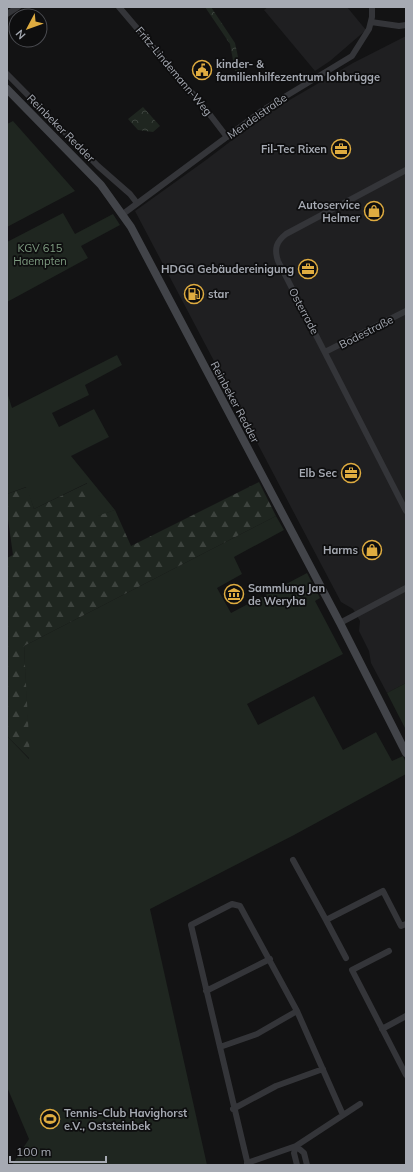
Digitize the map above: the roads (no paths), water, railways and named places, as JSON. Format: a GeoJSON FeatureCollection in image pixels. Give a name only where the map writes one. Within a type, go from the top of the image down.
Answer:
{"type":"FeatureCollection","features":[{"type":"Feature","properties":{"kind":"main road","name":"Reinbeker Redder"},"geometry":{"type":"LineString","coordinates":[[7,89],[97,181],[122,214],[142,246],[340,623],[406,753]]}},
{"type":"Feature","properties":{"kind":"street"},"geometry":{"type":"LineString","coordinates":[[7,14],[18,7]]}},
{"type":"Feature","properties":{"kind":"street","name":"Fritz-Lindemann-Weg"},"geometry":{"type":"LineString","coordinates":[[119,7],[204,107],[227,137]]}},
{"type":"Feature","properties":{"kind":"street","name":"Mendelstraße"},"geometry":{"type":"LineString","coordinates":[[122,214],[262,110],[348,59],[360,45],[372,22],[372,7]]}},
{"type":"Feature","properties":{"kind":"street"},"geometry":{"type":"LineString","coordinates":[[372,22],[387,25],[406,25]]}},
{"type":"Feature","properties":{"kind":"street","name":"Reinbeker Redder"},"geometry":{"type":"LineString","coordinates":[[7,74],[98,166],[130,194],[137,203]]}},
{"type":"Feature","properties":{"kind":"street","name":"Osterrade"},"geometry":{"type":"LineString","coordinates":[[406,170],[286,234],[276,246],[275,253],[406,510]]}},
{"type":"Feature","properties":{"kind":"street","name":"Bodestraße"},"geometry":{"type":"LineString","coordinates":[[325,352],[406,311]]}},
{"type":"Feature","properties":{"kind":"street"},"geometry":{"type":"LineString","coordinates":[[340,623],[406,588]]}},
{"type":"Feature","properties":{"kind":"street"},"geometry":{"type":"LineString","coordinates":[[293,860],[346,958]]}},
{"type":"Feature","properties":{"kind":"street"},"geometry":{"type":"LineString","coordinates":[[326,920],[383,891],[402,926],[406,924]]}},
{"type":"Feature","properties":{"kind":"street"},"geometry":{"type":"LineString","coordinates":[[344,1115],[297,1011],[240,906],[232,904],[191,925],[220,1047],[233,1110],[248,1164],[296,1146],[344,1115],[360,1104]]}},
{"type":"Feature","properties":{"kind":"street"},"geometry":{"type":"LineString","coordinates":[[389,950],[352,970],[406,1075]]}},
{"type":"Feature","properties":{"kind":"street"},"geometry":{"type":"LineString","coordinates":[[206,991],[270,959]]}},
{"type":"Feature","properties":{"kind":"street"},"geometry":{"type":"LineString","coordinates":[[220,1047],[257,1034],[297,1011]]}},
{"type":"Feature","properties":{"kind":"street"},"geometry":{"type":"LineString","coordinates":[[382,1029],[406,1016]]}},
{"type":"Feature","properties":{"kind":"street"},"geometry":{"type":"LineString","coordinates":[[233,1110],[276,1086],[323,1069]]}},
{"type":"Feature","properties":{"kind":"street"},"geometry":{"type":"LineString","coordinates":[[296,1146],[294,1153],[297,1165]]}},
{"type":"Feature","properties":{"kind":"street"},"geometry":{"type":"LineString","coordinates":[[296,1146],[304,1153],[307,1165]]}},
{"type":"Feature","properties":{"kind":"place","name":"kinder- & familienhilfezentrum lohbrügge"},"geometry":{"type":"Point","coordinates":[202,70]}},
{"type":"Feature","properties":{"kind":"place","name":"Fil-Tec Rixen"},"geometry":{"type":"Point","coordinates":[341,149]}},
{"type":"Feature","properties":{"kind":"place","name":"Autoservice Helmer"},"geometry":{"type":"Point","coordinates":[374,211]}},
{"type":"Feature","properties":{"kind":"place","name":"HDGG Gebäudereinigung"},"geometry":{"type":"Point","coordinates":[308,269]}},
{"type":"Feature","properties":{"kind":"place","name":"star"},"geometry":{"type":"Point","coordinates":[194,294]}},
{"type":"Feature","properties":{"kind":"place","name":"Elb Sec"},"geometry":{"type":"Point","coordinates":[351,473]}},
{"type":"Feature","properties":{"kind":"place","name":"Harms"},"geometry":{"type":"Point","coordinates":[372,550]}},
{"type":"Feature","properties":{"kind":"place","name":"Sammlung Jan de Weryha"},"geometry":{"type":"Point","coordinates":[234,594]}},
{"type":"Feature","properties":{"kind":"place","name":"Tennis-Club Havighorst e.V., Oststeinbek"},"geometry":{"type":"Point","coordinates":[50,1119]}},
{"type":"Feature","properties":{"kind":"park label","name":"KGV 615 Haempten"},"geometry":{"type":"Point","coordinates":[40,254]}}]}
